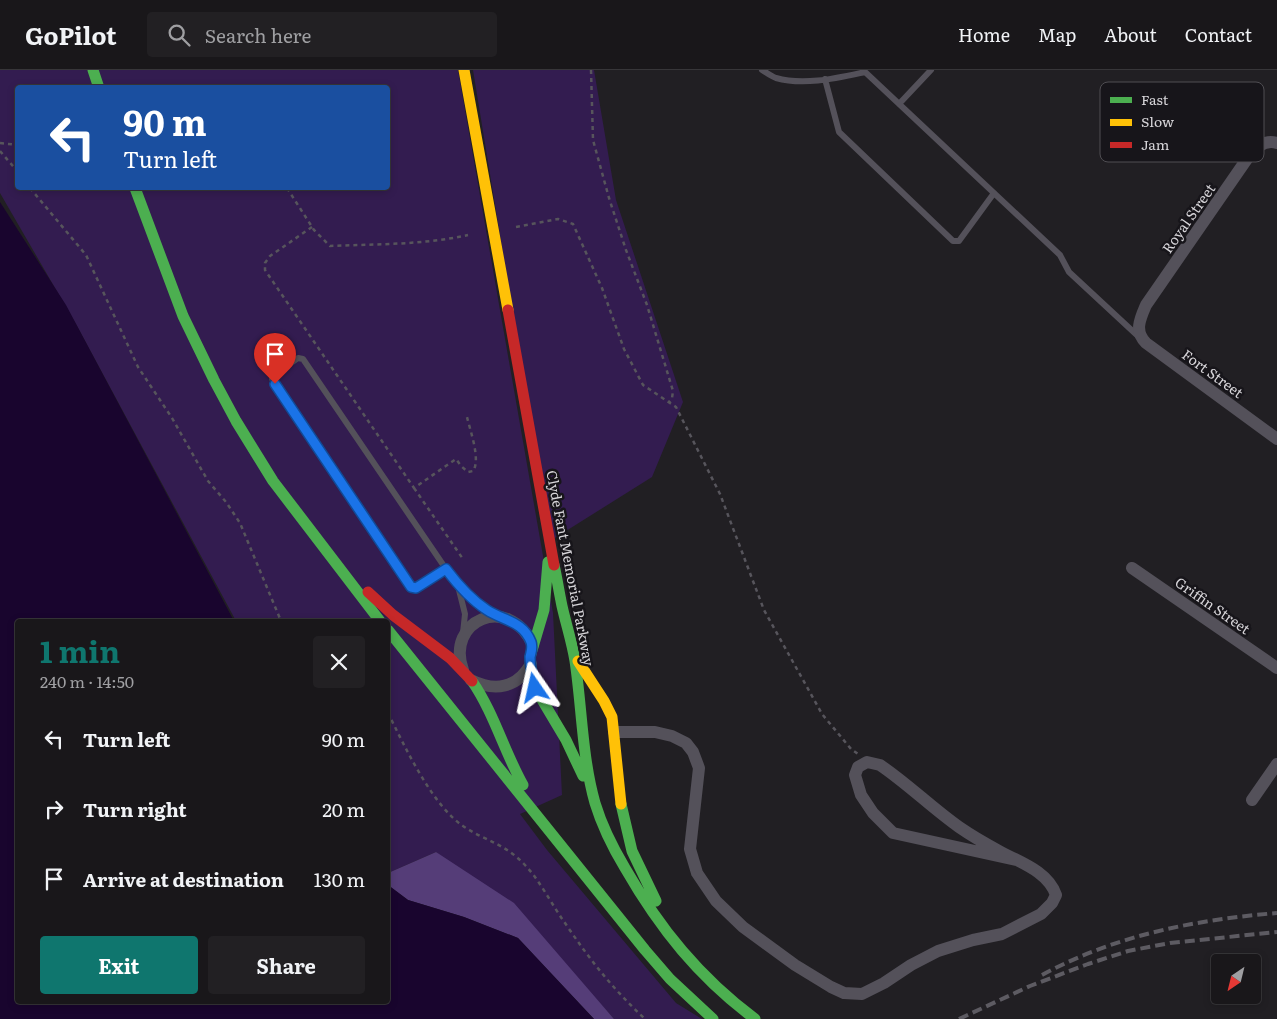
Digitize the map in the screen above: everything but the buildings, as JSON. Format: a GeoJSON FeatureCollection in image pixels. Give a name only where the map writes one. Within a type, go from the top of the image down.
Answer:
{"type":"FeatureCollection","features":[{"type":"Feature","properties":{"kind":"main road"},"geometry":{"type":"LineString","coordinates":[[93,70],[98,85]]}},
{"type":"Feature","properties":{"kind":"main road","name":"Clyde Fant Memorial Parkway"},"geometry":{"type":"LineString","coordinates":[[464,70],[562,607],[571,643],[593,797],[605,828],[630,877],[669,937],[713,987],[755,1019]]}},
{"type":"Feature","properties":{"kind":"main road"},"geometry":{"type":"LineString","coordinates":[[136,190],[183,316],[214,378],[260,462],[378,619]]}},
{"type":"Feature","properties":{"kind":"main road"},"geometry":{"type":"LineString","coordinates":[[311,531],[367,591],[394,616],[449,656],[467,676],[489,709],[515,772],[581,872]]}},
{"type":"Feature","properties":{"kind":"main road"},"geometry":{"type":"LineString","coordinates":[[550,541],[544,610],[533,645],[531,664],[535,688],[566,740],[593,797]]}},
{"type":"Feature","properties":{"kind":"main road"},"geometry":{"type":"LineString","coordinates":[[390,633],[581,872],[670,979],[713,1019]]}},
{"type":"Feature","properties":{"kind":"main road"},"geometry":{"type":"LineString","coordinates":[[571,643],[579,662],[612,717],[621,807],[632,850],[665,921],[695,968]]}},
{"type":"Feature","properties":{"kind":"street","name":"Royal Street"},"geometry":{"type":"LineString","coordinates":[[1264,143],[1272,141],[1277,143]]}},
{"type":"Feature","properties":{"kind":"street","name":"Royal Street"},"geometry":{"type":"LineString","coordinates":[[1138,327],[1146,305],[1245,162]]}},
{"type":"Feature","properties":{"kind":"street","name":"Fort Street"},"geometry":{"type":"LineString","coordinates":[[1138,327],[1142,339],[1146,343],[1277,439]]}},
{"type":"Feature","properties":{"kind":"street","name":"Griffin Street"},"geometry":{"type":"LineString","coordinates":[[1132,568],[1277,668]]}},
{"type":"Feature","properties":{"kind":"street"},"geometry":{"type":"LineString","coordinates":[[531,664],[518,679],[504,687],[488,687],[467,676],[460,662],[459,652],[465,633],[473,624],[495,616],[517,623],[524,629],[533,645]]}},
{"type":"Feature","properties":{"kind":"street"},"geometry":{"type":"LineString","coordinates":[[614,732],[655,732],[672,736],[686,743],[693,752],[699,768],[690,849],[698,873],[716,901],[742,927],[795,965],[844,993],[862,994],[884,983],[911,964],[938,951],[973,940],[1002,934],[1041,914],[1052,903],[1056,895],[1053,886],[1031,867],[959,827],[880,765],[867,762],[858,767],[856,775],[861,796],[873,813],[893,833],[1016,860]]}},
{"type":"Feature","properties":{"kind":"street"},"geometry":{"type":"LineString","coordinates":[[1252,800],[1277,764]]}},
{"type":"Feature","properties":{"kind":"lane"},"geometry":{"type":"LineString","coordinates":[[762,70],[775,78],[801,81],[825,79],[864,71],[1060,254],[1069,272],[1123,324],[1146,343]]}},
{"type":"Feature","properties":{"kind":"lane"},"geometry":{"type":"LineString","coordinates":[[899,104],[931,70]]}},
{"type":"Feature","properties":{"kind":"lane"},"geometry":{"type":"LineString","coordinates":[[825,79],[839,132],[953,241],[959,241],[994,193]]}},
{"type":"Feature","properties":{"kind":"lane"},"geometry":{"type":"LineString","coordinates":[[446,569],[416,588],[411,587],[275,384],[272,379],[274,374],[298,358],[303,359],[458,585],[477,603],[499,617]]}},
{"type":"Feature","properties":{"kind":"lane"},"geometry":{"type":"LineString","coordinates":[[458,585],[465,614],[463,638]]}},
{"type":"Feature","properties":{"kind":"path"},"geometry":{"type":"LineString","coordinates":[[591,70],[593,140],[609,198],[647,305],[673,391],[669,403]]}},
{"type":"Feature","properties":{"kind":"path"},"geometry":{"type":"LineString","coordinates":[[0,143],[15,145]]}},
{"type":"Feature","properties":{"kind":"path"},"geometry":{"type":"LineString","coordinates":[[0,151],[15,168]]}},
{"type":"Feature","properties":{"kind":"path"},"geometry":{"type":"LineString","coordinates":[[32,190],[86,254],[138,367],[172,418],[208,481],[226,502],[240,523],[280,619]]}},
{"type":"Feature","properties":{"kind":"path"},"geometry":{"type":"LineString","coordinates":[[289,190],[312,227],[330,246],[438,240],[468,235]]}},
{"type":"Feature","properties":{"kind":"path"},"geometry":{"type":"LineString","coordinates":[[516,227],[558,219],[573,224],[602,288],[624,349],[643,385],[676,407],[720,494],[764,610],[822,714],[851,749],[867,762]]}},
{"type":"Feature","properties":{"kind":"path"},"geometry":{"type":"LineString","coordinates":[[312,227],[270,256],[265,263],[265,270],[463,559]]}},
{"type":"Feature","properties":{"kind":"path"},"geometry":{"type":"LineString","coordinates":[[414,488],[456,459],[468,472],[473,471],[476,467],[476,453],[467,417]]}},
{"type":"Feature","properties":{"kind":"path"},"geometry":{"type":"LineString","coordinates":[[390,718],[412,761],[444,810],[463,826],[510,850],[525,865],[606,981],[645,1019]]}},
{"type":"Feature","properties":{"kind":"shaded area"},"geometry":{"type":"Polygon","coordinates":[[[0,70],[458,70],[553,613],[562,795],[520,814],[547,850],[676,1003],[702,1019],[614,1019],[582,984],[436,852],[390,872],[390,619],[235,619],[77,326],[0,193],[0,70]]]}},
{"type":"Feature","properties":{"kind":"shaded area"},"geometry":{"type":"Polygon","coordinates":[[[473,70],[594,70],[616,200],[683,402],[652,477],[550,541],[473,70]]]}},
{"type":"Feature","properties":{"kind":"shaded area"},"geometry":{"type":"Polygon","coordinates":[[[0,202],[66,305],[233,619],[15,619],[15,1004],[390,1004],[390,886],[408,900],[464,917],[518,938],[594,1019],[0,1019],[0,202]]]}},
{"type":"Feature","properties":{"kind":"shaded area"},"geometry":{"type":"Polygon","coordinates":[[[436,852],[514,903],[614,1019],[594,1019],[518,938],[464,917],[408,900],[390,886],[390,872],[436,852]]]}},
{"type":"Feature","properties":{"kind":"railway"},"geometry":{"type":"LineString","coordinates":[[1042,975],[1098,949],[1156,932],[1216,920],[1277,913]]}},
{"type":"Feature","properties":{"kind":"railway"},"geometry":{"type":"LineString","coordinates":[[959,1019],[1030,986],[1128,951],[1170,943],[1277,932]]}},
{"type":"Feature","properties":{"kind":"traffic: fast"},"geometry":{"type":"LineString","coordinates":[[93,70],[98,85]]}},
{"type":"Feature","properties":{"kind":"traffic: fast"},"geometry":{"type":"LineString","coordinates":[[136,190],[183,316],[236,421],[273,481],[378,619]]}},
{"type":"Feature","properties":{"kind":"traffic: fast"},"geometry":{"type":"LineString","coordinates":[[548,562],[544,610],[530,657],[531,669],[535,688],[566,740],[583,776]]}},
{"type":"Feature","properties":{"kind":"traffic: fast"},"geometry":{"type":"LineString","coordinates":[[554,565],[575,661],[587,768],[595,803],[604,828],[638,890],[682,951],[716,986],[755,1019]]}},
{"type":"Feature","properties":{"kind":"traffic: fast"},"geometry":{"type":"LineString","coordinates":[[390,632],[645,950],[670,979],[713,1019]]}},
{"type":"Feature","properties":{"kind":"traffic: fast"},"geometry":{"type":"LineString","coordinates":[[472,681],[487,706],[523,785]]}},
{"type":"Feature","properties":{"kind":"traffic: fast"},"geometry":{"type":"LineString","coordinates":[[621,804],[632,851],[656,901]]}},
{"type":"Feature","properties":{"kind":"traffic: slow"},"geometry":{"type":"LineString","coordinates":[[464,70],[508,310]]}},
{"type":"Feature","properties":{"kind":"traffic: slow"},"geometry":{"type":"LineString","coordinates":[[578,661],[612,717],[621,804]]}},
{"type":"Feature","properties":{"kind":"traffic: jam"},"geometry":{"type":"LineString","coordinates":[[508,310],[554,565]]}},
{"type":"Feature","properties":{"kind":"traffic: jam"},"geometry":{"type":"LineString","coordinates":[[368,592],[393,615],[450,658],[472,681]]}},
{"type":"Feature","properties":{"kind":"route"},"geometry":{"type":"LineString","coordinates":[[275,384],[411,587],[416,588],[446,569],[458,585],[477,603],[499,617],[517,623],[524,629],[533,645],[530,658],[535,688]]}}]}
